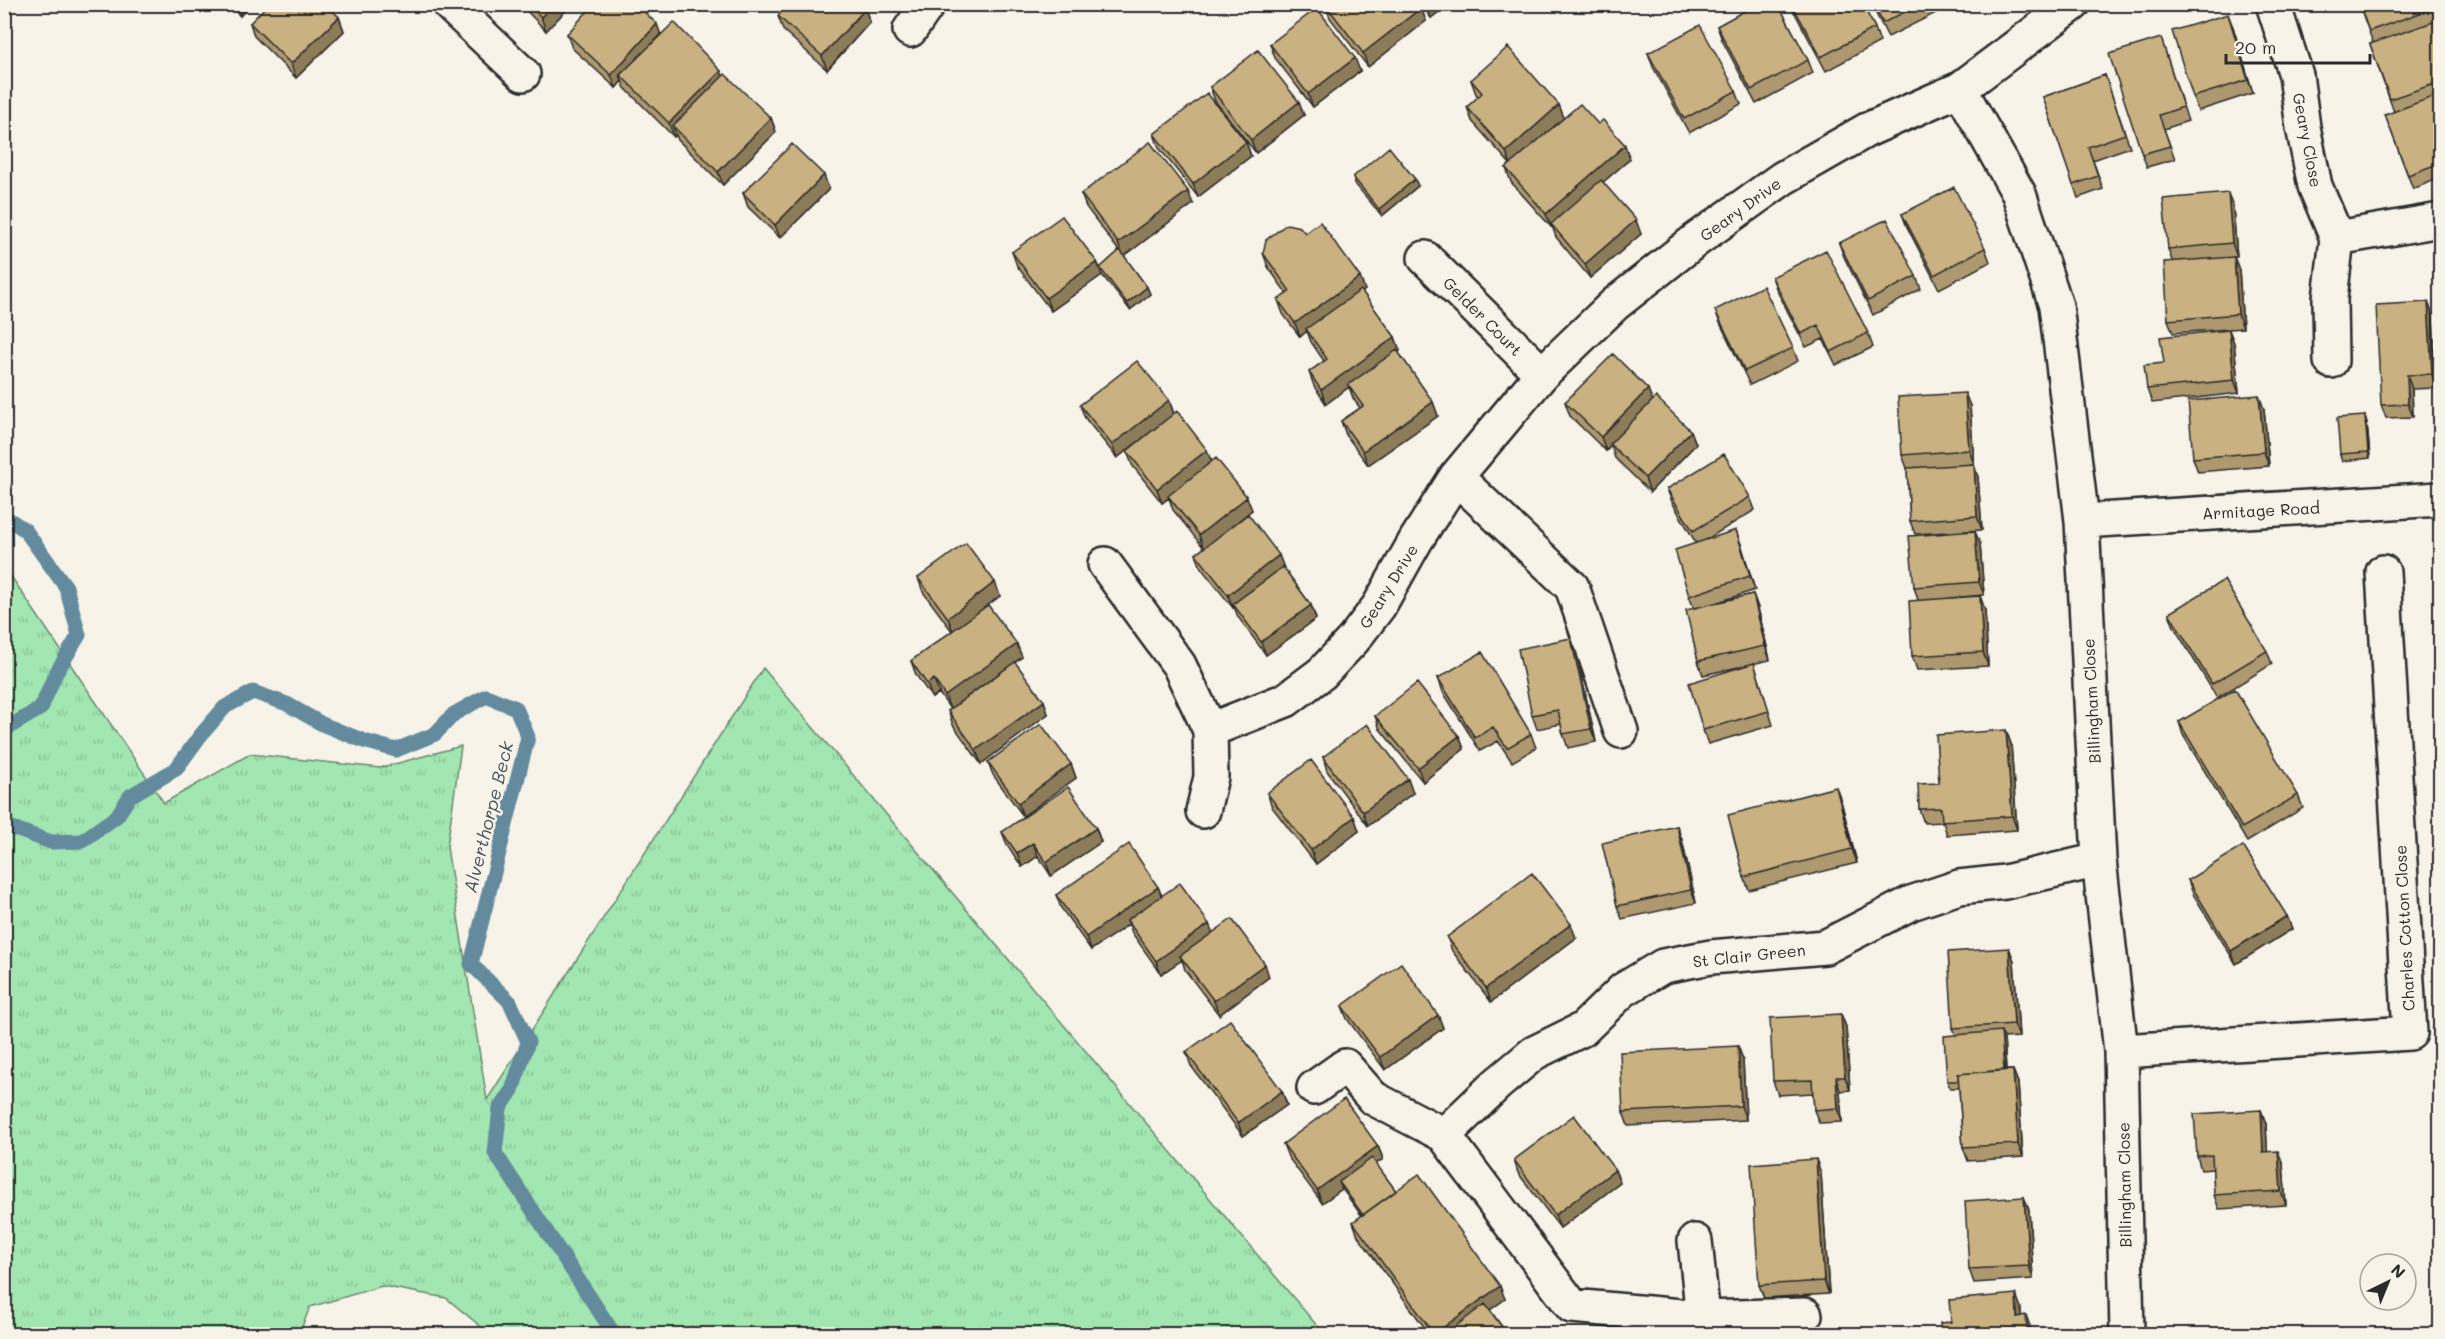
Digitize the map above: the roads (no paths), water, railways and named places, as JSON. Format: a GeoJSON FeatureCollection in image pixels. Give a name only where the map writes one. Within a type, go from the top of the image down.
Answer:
{"type":"FeatureCollection","features":[{"type":"Feature","properties":{"kind":"street"},"geometry":{"type":"LineString","coordinates":[[449,4],[523,74]]}},
{"type":"Feature","properties":{"kind":"street","name":"Geary Drive"},"geometry":{"type":"LineString","coordinates":[[1210,730],[1286,700],[1322,673],[1353,640],[1379,606],[1416,540],[1456,477],[1542,374],[1615,304],[1696,240],[1783,178],[1867,130],[1960,89],[2073,4]]}},
{"type":"Feature","properties":{"kind":"street","name":"Geary Close"},"geometry":{"type":"LineString","coordinates":[[2273,4],[2296,75],[2315,186],[2337,238],[2330,299],[2331,361]]}},
{"type":"Feature","properties":{"kind":"street","name":"Billingham Close"},"geometry":{"type":"LineString","coordinates":[[1960,89],[2019,194],[2056,306],[2082,520],[2099,860],[2121,1051],[2127,1335]]}},
{"type":"Feature","properties":{"kind":"street"},"geometry":{"type":"LineString","coordinates":[[2337,238],[2440,220]]}},
{"type":"Feature","properties":{"kind":"street","name":"Gelder Court"},"geometry":{"type":"LineString","coordinates":[[1425,258],[1542,374]]}},
{"type":"Feature","properties":{"kind":"street"},"geometry":{"type":"LineString","coordinates":[[1456,477],[1572,587],[1621,731]]}},
{"type":"Feature","properties":{"kind":"street","name":"Armitage Road"},"geometry":{"type":"LineString","coordinates":[[2082,520],[2440,499]]}},
{"type":"Feature","properties":{"kind":"street"},"geometry":{"type":"LineString","coordinates":[[1106,564],[1179,665],[1210,730],[1211,777],[1203,811]]}},
{"type":"Feature","properties":{"kind":"street","name":"Charles Cotton Close"},"geometry":{"type":"LineString","coordinates":[[2121,1051],[2410,1033],[2384,572]]}},
{"type":"Feature","properties":{"kind":"street","name":"St Clair Green"},"geometry":{"type":"LineString","coordinates":[[1444,1136],[1497,1084],[1534,1053],[1583,1029],[1623,990],[1663,966],[1711,957],[1825,947],[1911,903],[1959,887],[2005,882],[2099,860]]}},
{"type":"Feature","properties":{"kind":"street"},"geometry":{"type":"LineString","coordinates":[[1314,1088],[1345,1066],[1374,1098],[1444,1136],[1572,1306],[1703,1318],[1805,1316]]}},
{"type":"Feature","properties":{"kind":"street"},"geometry":{"type":"LineString","coordinates":[[1695,1241],[1703,1318]]}},
{"type":"Feature","properties":{"kind":"waterway","name":"Alverthorpe Beck"},"geometry":{"type":"LineString","coordinates":[[4,516],[25,530],[66,587],[79,635],[55,675],[41,708],[4,730]]}},
{"type":"Feature","properties":{"kind":"waterway","name":"Alverthorpe Beck"},"geometry":{"type":"LineString","coordinates":[[4,825],[51,842],[82,841],[117,816],[130,796],[176,769],[225,707],[253,692],[287,704],[322,724],[364,741],[396,750],[435,734],[454,714],[486,696],[516,708],[528,737],[471,964],[510,1002],[528,1042],[512,1090],[500,1108],[495,1153],[614,1334]]}}]}
